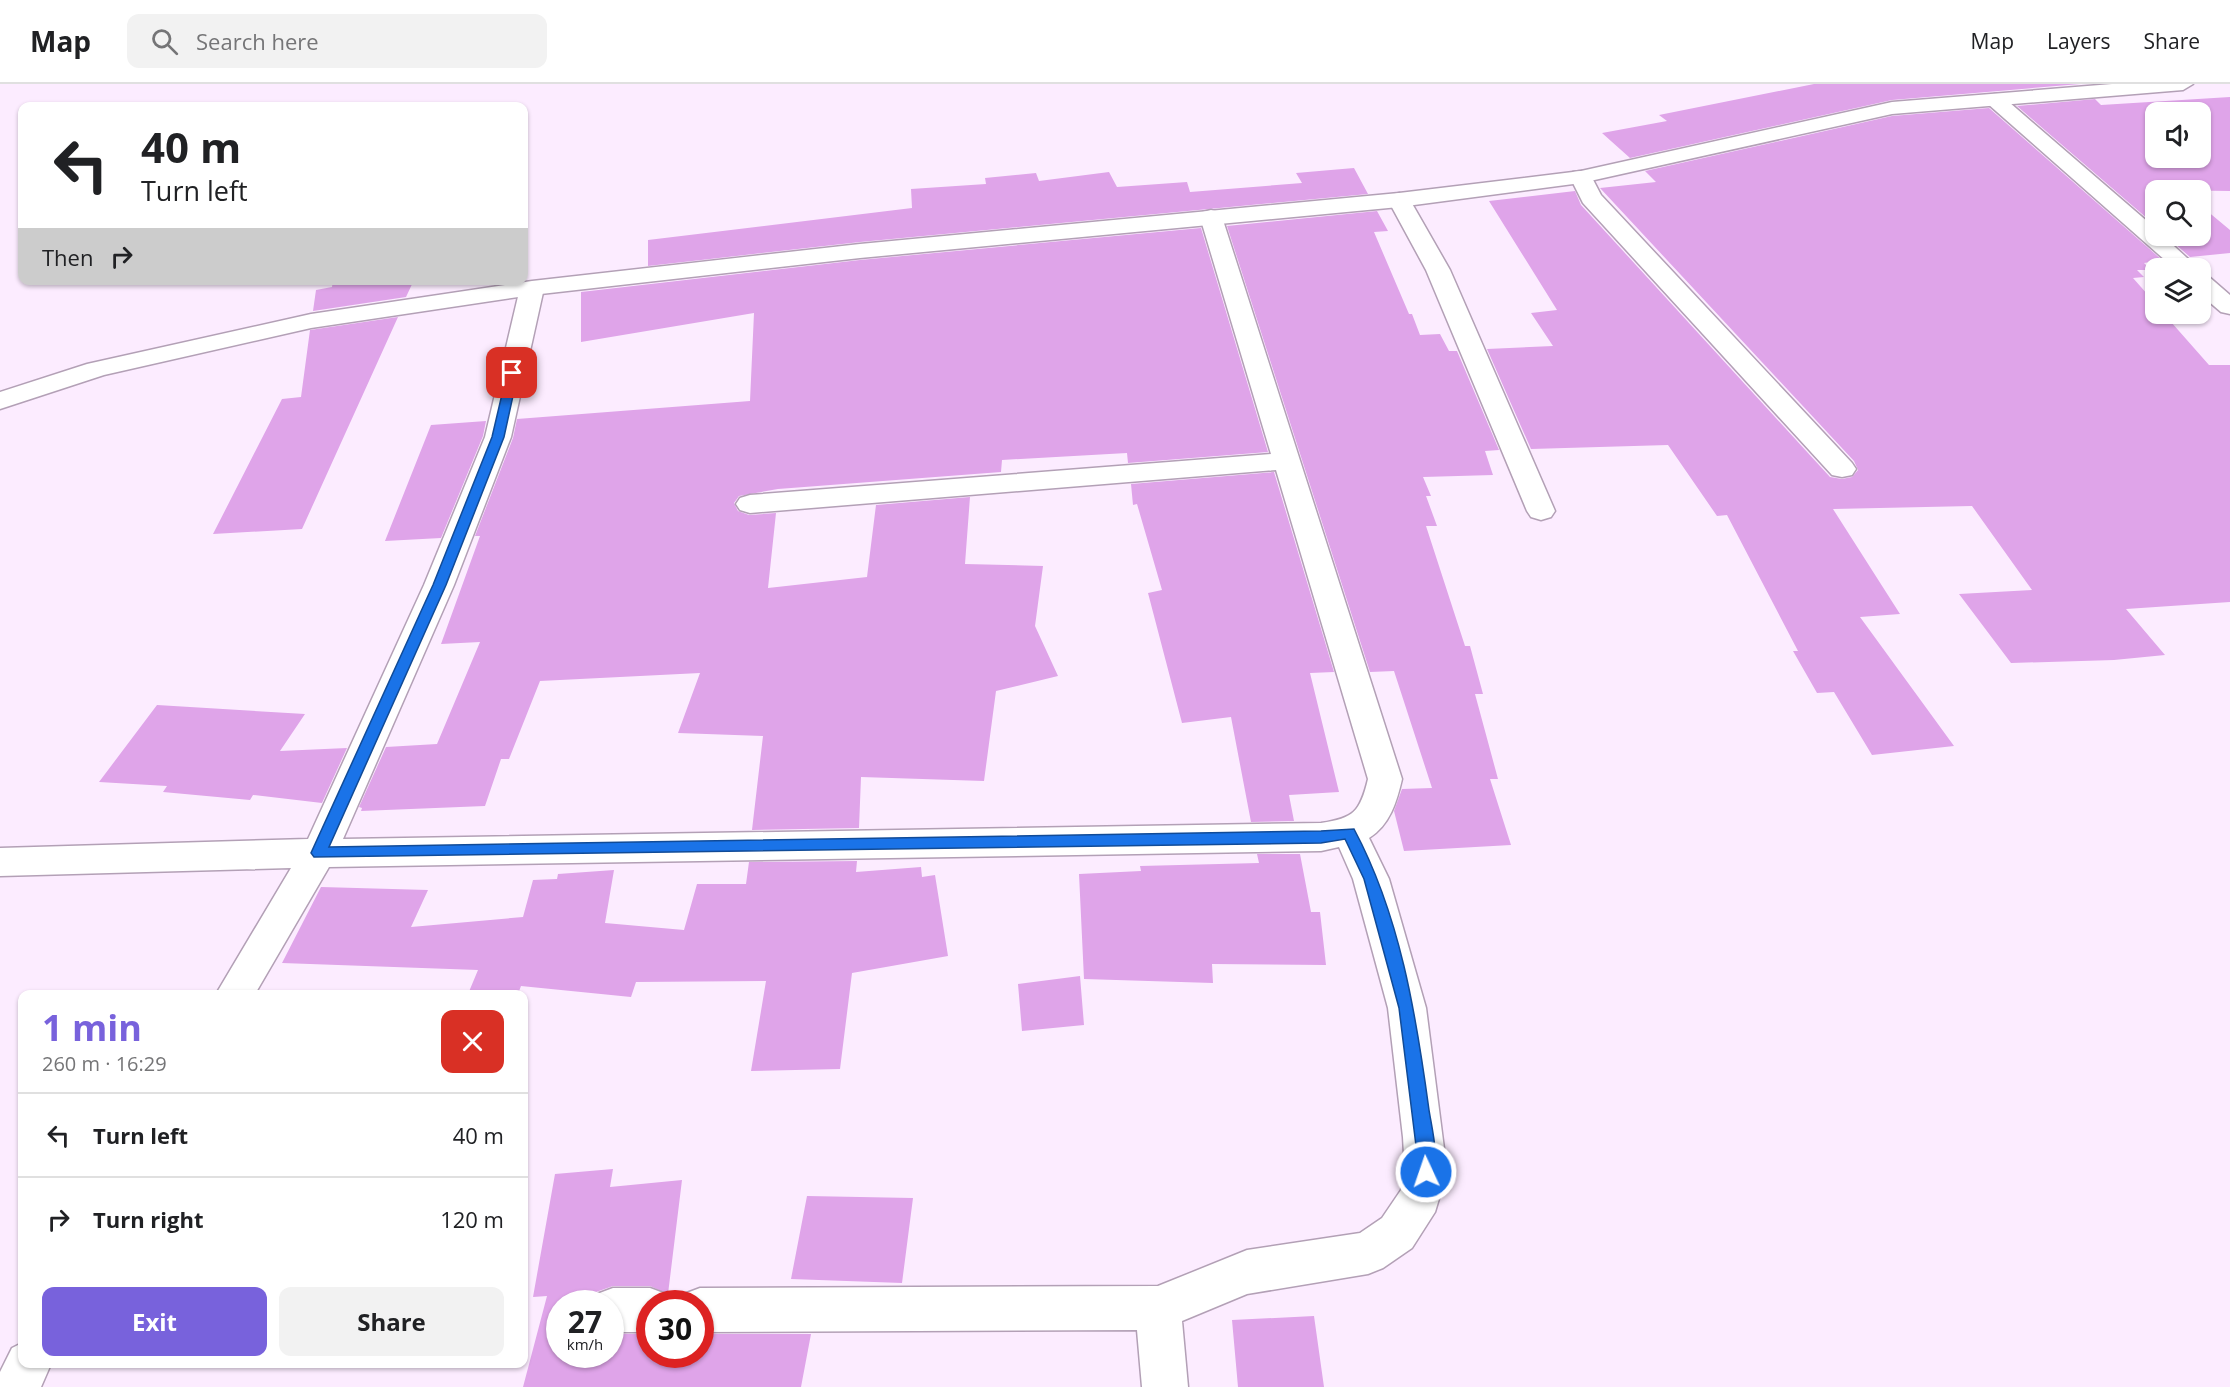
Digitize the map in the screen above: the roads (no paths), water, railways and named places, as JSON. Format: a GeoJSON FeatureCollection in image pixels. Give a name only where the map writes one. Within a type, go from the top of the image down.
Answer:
{"type":"FeatureCollection","features":[{"type":"Feature","properties":{"kind":"street"},"geometry":{"type":"LineString","coordinates":[[0,401],[96,369],[310,321],[532,288],[860,251],[1399,200],[1581,177],[1892,108],[2183,84]]}},
{"type":"Feature","properties":{"kind":"street"},"geometry":{"type":"LineString","coordinates":[[1995,99],[2176,258]]}},
{"type":"Feature","properties":{"kind":"street"},"geometry":{"type":"LineString","coordinates":[[1581,177],[1592,198],[1842,469]]}},
{"type":"Feature","properties":{"kind":"street"},"geometry":{"type":"LineString","coordinates":[[1399,200],[1438,270],[1541,511]]}},
{"type":"Feature","properties":{"kind":"street"},"geometry":{"type":"LineString","coordinates":[[0,862],[319,853],[1321,837],[1349,832],[1371,821],[1381,799],[1385,779],[1211,217]]}},
{"type":"Feature","properties":{"kind":"street"},"geometry":{"type":"LineString","coordinates":[[237,990],[319,853],[439,585],[498,437],[532,288]]}},
{"type":"Feature","properties":{"kind":"street"},"geometry":{"type":"LineString","coordinates":[[2211,291],[2230,307]]}},
{"type":"Feature","properties":{"kind":"street"},"geometry":{"type":"LineString","coordinates":[[750,504],[1287,461]]}},
{"type":"Feature","properties":{"kind":"street"},"geometry":{"type":"LineString","coordinates":[[714,1310],[1158,1308],[1247,1272],[1368,1253],[1397,1233],[1420,1198],[1426,1172],[1424,1137],[1407,1008],[1371,879],[1349,832]]}},
{"type":"Feature","properties":{"kind":"street"},"geometry":{"type":"LineString","coordinates":[[1158,1308],[1165,1387]]}},
{"type":"Feature","properties":{"kind":"street"},"geometry":{"type":"LineString","coordinates":[[17,1387],[26,1368]]}}]}
